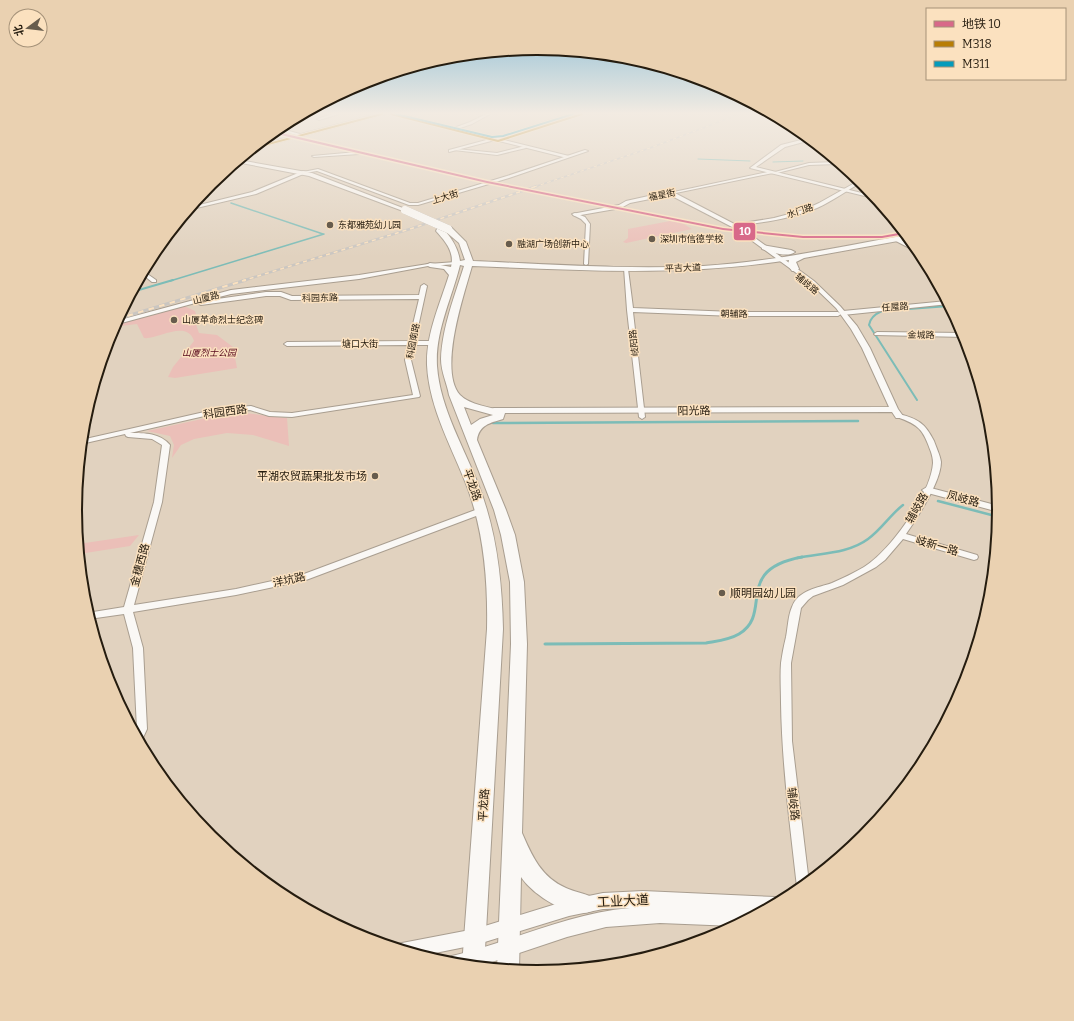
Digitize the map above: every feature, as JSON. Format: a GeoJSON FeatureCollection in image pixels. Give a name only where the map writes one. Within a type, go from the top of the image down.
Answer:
{"type":"FeatureCollection","features":[{"type":"Feature","properties":{"kind":"main road"},"geometry":{"type":"LineString","coordinates":[[244,162],[285,168],[297,168],[309,165]]}},
{"type":"Feature","properties":{"kind":"main road"},"geometry":{"type":"LineString","coordinates":[[241,165],[300,173]]}},
{"type":"Feature","properties":{"kind":"main road"},"geometry":{"type":"LineString","coordinates":[[285,168],[448,229],[462,242],[461,266]]}},
{"type":"Feature","properties":{"kind":"main road"},"geometry":{"type":"LineString","coordinates":[[202,203],[247,192],[300,173]]}},
{"type":"Feature","properties":{"kind":"main road"},"geometry":{"type":"LineString","coordinates":[[198,207],[254,193],[300,173]]}},
{"type":"Feature","properties":{"kind":"main road"},"geometry":{"type":"LineString","coordinates":[[401,212],[440,232],[450,243],[461,266]]}},
{"type":"Feature","properties":{"kind":"main road","name":"平吉大道"},"geometry":{"type":"LineString","coordinates":[[800,254],[899,234]]}},
{"type":"Feature","properties":{"kind":"main road","name":"平吉大道"},"geometry":{"type":"LineString","coordinates":[[461,266],[502,265],[626,269],[702,268],[902,238]]}},
{"type":"Feature","properties":{"kind":"main road"},"geometry":{"type":"LineString","coordinates":[[753,261],[761,255],[763,247],[780,252],[800,254]]}},
{"type":"Feature","properties":{"kind":"main road"},"geometry":{"type":"LineString","coordinates":[[753,261],[774,264],[791,269],[792,261],[800,254]]}},
{"type":"Feature","properties":{"kind":"main road","name":"平吉大道"},"geometry":{"type":"LineString","coordinates":[[461,266],[586,264],[678,265],[753,261]]}},
{"type":"Feature","properties":{"kind":"main road"},"geometry":{"type":"LineString","coordinates":[[430,265],[447,268],[461,266],[479,268],[502,265]]}},
{"type":"Feature","properties":{"kind":"main road","name":"平龙路"},"geometry":{"type":"LineString","coordinates":[[461,266],[434,343],[432,367],[438,394],[481,511],[490,542],[496,596],[473,961]]}},
{"type":"Feature","properties":{"kind":"main road","name":"平龙路"},"geometry":{"type":"LineString","coordinates":[[461,266],[446,352],[446,369],[471,440],[500,510],[508,534],[517,582],[519,644],[508,965]]}},
{"type":"Feature","properties":{"kind":"main road"},"geometry":{"type":"LineString","coordinates":[[454,395],[466,404],[496,414]]}},
{"type":"Feature","properties":{"kind":"main road"},"geometry":{"type":"LineString","coordinates":[[471,440],[473,431],[480,423],[496,414]]}},
{"type":"Feature","properties":{"kind":"main road"},"geometry":{"type":"LineString","coordinates":[[513,824],[518,851],[532,876],[553,894],[566,900],[585,904]]}},
{"type":"Feature","properties":{"kind":"street","name":"上大街"},"geometry":{"type":"LineString","coordinates":[[317,170],[410,204],[418,204],[553,162]]}},
{"type":"Feature","properties":{"kind":"street"},"geometry":{"type":"LineString","coordinates":[[762,162],[754,167],[865,195]]}},
{"type":"Feature","properties":{"kind":"street","name":"福星街"},"geometry":{"type":"LineString","coordinates":[[575,214],[621,206],[628,202],[809,164],[831,163]]}},
{"type":"Feature","properties":{"kind":"street"},"geometry":{"type":"LineString","coordinates":[[309,165],[317,170]]}},
{"type":"Feature","properties":{"kind":"street"},"geometry":{"type":"LineString","coordinates":[[300,173],[317,170]]}},
{"type":"Feature","properties":{"kind":"street","name":"水门路"},"geometry":{"type":"LineString","coordinates":[[733,225],[773,219],[805,211],[823,203],[855,184]]}},
{"type":"Feature","properties":{"kind":"street"},"geometry":{"type":"LineString","coordinates":[[669,193],[733,225],[763,247]]}},
{"type":"Feature","properties":{"kind":"street","name":"辅歧路"},"geometry":{"type":"LineString","coordinates":[[669,193],[730,226],[763,247],[818,292],[840,313],[858,345],[885,405],[892,412]]}},
{"type":"Feature","properties":{"kind":"street"},"geometry":{"type":"LineString","coordinates":[[575,214],[583,218],[588,224],[586,264]]}},
{"type":"Feature","properties":{"kind":"street"},"geometry":{"type":"LineString","coordinates":[[896,239],[907,246]]}},
{"type":"Feature","properties":{"kind":"street","name":"山厦路"},"geometry":{"type":"LineString","coordinates":[[300,283],[369,276],[430,265]]}},
{"type":"Feature","properties":{"kind":"street","name":"山厦路"},"geometry":{"type":"LineString","coordinates":[[123,321],[197,300],[237,291],[461,266]]}},
{"type":"Feature","properties":{"kind":"street","name":"岐阳路"},"geometry":{"type":"LineString","coordinates":[[626,269],[641,414]]}},
{"type":"Feature","properties":{"kind":"street"},"geometry":{"type":"LineString","coordinates":[[147,276],[154,281]]}},
{"type":"Feature","properties":{"kind":"street","name":"科园南路"},"geometry":{"type":"LineString","coordinates":[[417,396],[408,360],[424,286]]}},
{"type":"Feature","properties":{"kind":"street","name":"科园东路"},"geometry":{"type":"LineString","coordinates":[[197,300],[202,304],[266,294],[281,294],[291,298],[422,297]]}},
{"type":"Feature","properties":{"kind":"street","name":"任屋路"},"geometry":{"type":"LineString","coordinates":[[840,313],[943,303]]}},
{"type":"Feature","properties":{"kind":"street","name":"朝辅路"},"geometry":{"type":"LineString","coordinates":[[630,310],[727,314],[840,313]]}},
{"type":"Feature","properties":{"kind":"street","name":"金城路"},"geometry":{"type":"LineString","coordinates":[[877,334],[958,335]]}},
{"type":"Feature","properties":{"kind":"street","name":"塘口大街"},"geometry":{"type":"LineString","coordinates":[[287,344],[434,343]]}},
{"type":"Feature","properties":{"kind":"street","name":"科园西路"},"geometry":{"type":"LineString","coordinates":[[87,441],[239,408],[251,408],[269,414],[292,415],[417,396]]}},
{"type":"Feature","properties":{"kind":"street","name":"阳光路"},"geometry":{"type":"LineString","coordinates":[[496,414],[892,412]]}},
{"type":"Feature","properties":{"kind":"street","name":"辅岐路"},"geometry":{"type":"LineString","coordinates":[[802,880],[787,741],[786,664],[796,607],[799,602],[810,594],[841,583],[878,561],[915,515],[936,467],[934,449],[920,425],[892,412]]}},
{"type":"Feature","properties":{"kind":"street","name":"金穗西路"},"geometry":{"type":"LineString","coordinates":[[114,435],[154,437],[162,440],[166,446],[158,502],[128,610]]}},
{"type":"Feature","properties":{"kind":"street","name":"凤岐路"},"geometry":{"type":"LineString","coordinates":[[927,490],[992,507]]}},
{"type":"Feature","properties":{"kind":"street","name":"洋坑路"},"geometry":{"type":"LineString","coordinates":[[94,615],[236,592],[306,577],[481,511]]}},
{"type":"Feature","properties":{"kind":"street","name":"岐新一路"},"geometry":{"type":"LineString","coordinates":[[900,535],[974,557]]}},
{"type":"Feature","properties":{"kind":"street"},"geometry":{"type":"LineString","coordinates":[[128,610],[138,648],[142,729],[140,733]]}},
{"type":"Feature","properties":{"kind":"street","name":"工业大道"},"geometry":{"type":"LineString","coordinates":[[415,949],[475,938],[585,904],[621,899],[766,905]]}},
{"type":"Feature","properties":{"kind":"street","name":"工业大道"},"geometry":{"type":"LineString","coordinates":[[478,962],[509,948],[578,926],[620,917],[652,915],[739,919]]}},
{"type":"Feature","properties":{"kind":"green space"},"geometry":{"type":"Polygon","coordinates":[[[670,221],[682,223],[692,229],[626,243],[623,242],[628,238],[628,229],[670,221]]]}},
{"type":"Feature","properties":{"kind":"green space","name":"山厦烈士公园"},"geometry":{"type":"Polygon","coordinates":[[[184,306],[195,311],[196,314],[194,319],[199,333],[217,335],[233,347],[237,368],[175,378],[168,377],[173,367],[194,341],[190,335],[179,331],[144,338],[137,324],[120,326],[122,323],[184,306]]]}},
{"type":"Feature","properties":{"kind":"green space"},"geometry":{"type":"Polygon","coordinates":[[[234,412],[287,418],[289,446],[253,435],[227,433],[194,439],[181,445],[172,458],[174,445],[170,436],[147,431],[234,412]]]}},
{"type":"Feature","properties":{"kind":"green space"},"geometry":{"type":"Polygon","coordinates":[[[139,535],[130,546],[83,553],[82,543],[139,535]]]}},
{"type":"Feature","properties":{"kind":"waterway"},"geometry":{"type":"LineString","coordinates":[[773,162],[784,162]]}},
{"type":"Feature","properties":{"kind":"waterway"},"geometry":{"type":"LineString","coordinates":[[231,203],[323,234]]}},
{"type":"Feature","properties":{"kind":"waterway"},"geometry":{"type":"LineString","coordinates":[[170,281],[324,234]]}},
{"type":"Feature","properties":{"kind":"waterway"},"geometry":{"type":"LineString","coordinates":[[139,290],[173,280]]}},
{"type":"Feature","properties":{"kind":"waterway"},"geometry":{"type":"LineString","coordinates":[[917,400],[869,325],[870,320],[873,316],[882,311],[944,306]]}},
{"type":"Feature","properties":{"kind":"waterway"},"geometry":{"type":"LineString","coordinates":[[493,423],[858,421]]}},
{"type":"Feature","properties":{"kind":"waterway"},"geometry":{"type":"LineString","coordinates":[[938,501],[992,515]]}},
{"type":"Feature","properties":{"kind":"waterway"},"geometry":{"type":"LineString","coordinates":[[801,557],[852,548],[860,544],[873,535],[903,505]]}},
{"type":"Feature","properties":{"kind":"waterway"},"geometry":{"type":"LineString","coordinates":[[545,644],[706,643],[731,638],[739,634],[749,625],[754,615],[757,592],[761,582],[768,572],[781,563],[801,557]]}},
{"type":"Feature","properties":{"kind":"railway"},"geometry":{"type":"LineString","coordinates":[[534,187],[609,162]]}},
{"type":"Feature","properties":{"kind":"railway"},"geometry":{"type":"LineString","coordinates":[[242,281],[410,229],[537,186]]}},
{"type":"Feature","properties":{"kind":"railway"},"geometry":{"type":"LineString","coordinates":[[125,317],[246,280]]}},
{"type":"Feature","properties":{"kind":"metro line","name":"10"},"geometry":{"type":"LineString","coordinates":[[400,162],[487,182],[723,229],[803,237],[882,237],[899,234]]}},
{"type":"Feature","properties":{"kind":"place","name":"东都雅苑幼儿园"},"geometry":{"type":"Point","coordinates":[330,225]}},
{"type":"Feature","properties":{"kind":"place","name":"深圳市信德学校"},"geometry":{"type":"Point","coordinates":[652,239]}},
{"type":"Feature","properties":{"kind":"place","name":"融湖广场创新中心"},"geometry":{"type":"Point","coordinates":[509,244]}},
{"type":"Feature","properties":{"kind":"place","name":"山厦革命烈士纪念碑"},"geometry":{"type":"Point","coordinates":[174,320]}},
{"type":"Feature","properties":{"kind":"place","name":"平湖农贸蔬果批发市场"},"geometry":{"type":"Point","coordinates":[375,476]}},
{"type":"Feature","properties":{"kind":"place","name":"顺明园幼儿园"},"geometry":{"type":"Point","coordinates":[722,593]}}]}
